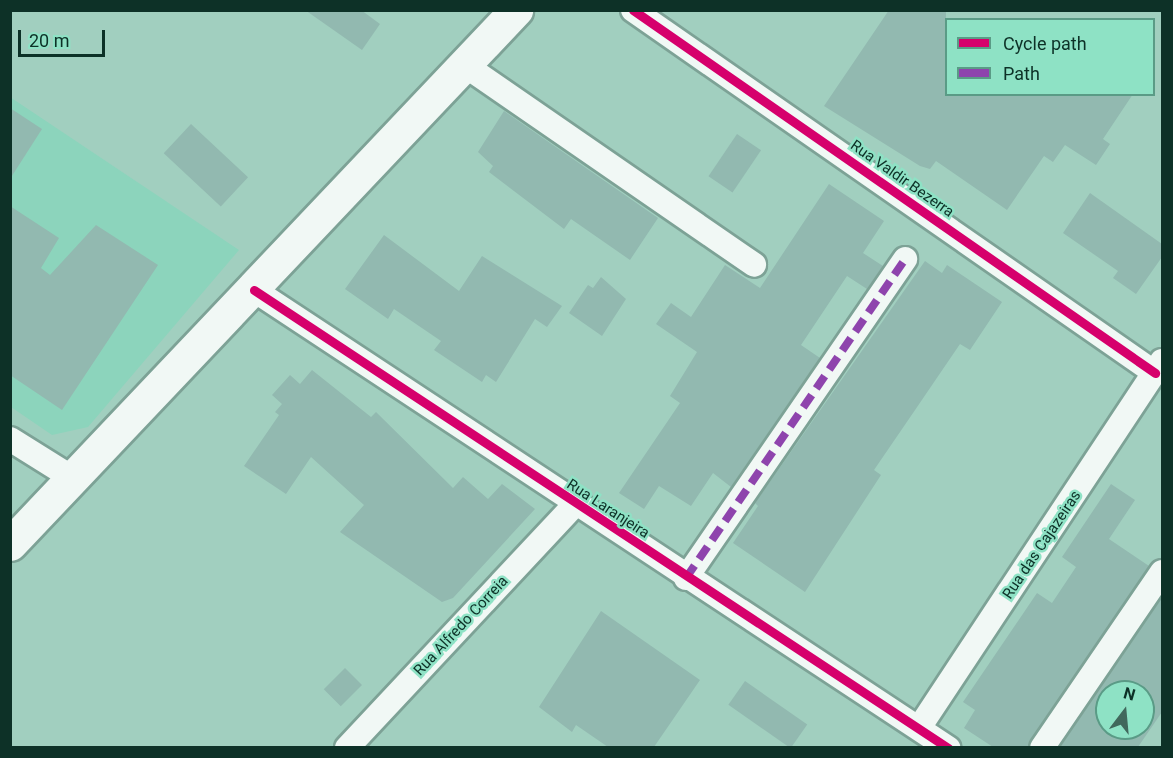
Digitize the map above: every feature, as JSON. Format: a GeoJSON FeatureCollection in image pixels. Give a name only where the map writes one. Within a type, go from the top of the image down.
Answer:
{"type":"FeatureCollection","features":[{"type":"Feature","properties":{"kind":"main road"},"geometry":{"type":"LineString","coordinates":[[10,544],[254,290],[516,10]]}},
{"type":"Feature","properties":{"kind":"street","name":"Rua Valdir Bezerra"},"geometry":{"type":"LineString","coordinates":[[633,10],[1159,367]]}},
{"type":"Feature","properties":{"kind":"street"},"geometry":{"type":"LineString","coordinates":[[466,66],[754,265]]}},
{"type":"Feature","properties":{"kind":"street"},"geometry":{"type":"LineString","coordinates":[[686,578],[905,258]]}},
{"type":"Feature","properties":{"kind":"street","name":"Rua Laranjeira"},"geometry":{"type":"LineString","coordinates":[[254,290],[574,505],[948,747]]}},
{"type":"Feature","properties":{"kind":"street","name":"Rua das Cajazeiras"},"geometry":{"type":"LineString","coordinates":[[919,728],[1159,367]]}},
{"type":"Feature","properties":{"kind":"street"},"geometry":{"type":"LineString","coordinates":[[10,439],[74,479]]}},
{"type":"Feature","properties":{"kind":"street","name":"Rua Alfredo Correia"},"geometry":{"type":"LineString","coordinates":[[346,747],[574,505]]}},
{"type":"Feature","properties":{"kind":"street"},"geometry":{"type":"LineString","coordinates":[[1042,747],[1162,572]]}},
{"type":"Feature","properties":{"kind":"shaded area"},"geometry":{"type":"Polygon","coordinates":[[[10,97],[239,250],[88,427],[52,435],[11,407],[10,97]]]}},
{"type":"Feature","properties":{"kind":"building"},"geometry":{"type":"Polygon","coordinates":[[[305,10],[361,10],[380,24],[362,50],[305,10]]]}},
{"type":"Feature","properties":{"kind":"building"},"geometry":{"type":"Polygon","coordinates":[[[889,10],[946,10],[945,96],[1132,96],[1103,139],[1110,144],[1096,165],[1065,145],[1053,162],[1044,156],[1007,210],[936,161],[930,169],[920,166],[824,106],[889,10]]]}},
{"type":"Feature","properties":{"kind":"building"},"geometry":{"type":"Polygon","coordinates":[[[10,108],[42,129],[10,179],[10,108]]]}},
{"type":"Feature","properties":{"kind":"building"},"geometry":{"type":"Polygon","coordinates":[[[504,111],[658,218],[630,260],[571,219],[564,229],[489,172],[493,166],[478,152],[504,111]]]}},
{"type":"Feature","properties":{"kind":"building"},"geometry":{"type":"Polygon","coordinates":[[[191,124],[248,177],[221,206],[164,153],[191,124]]]}},
{"type":"Feature","properties":{"kind":"building"},"geometry":{"type":"Polygon","coordinates":[[[737,134],[761,150],[733,192],[708,176],[737,134]]]}},
{"type":"Feature","properties":{"kind":"building"},"geometry":{"type":"Polygon","coordinates":[[[829,184],[884,221],[863,253],[883,266],[867,289],[847,276],[801,345],[820,358],[731,487],[713,473],[691,506],[659,486],[644,509],[619,493],[680,403],[670,396],[697,352],[656,324],[671,303],[691,317],[725,265],[760,288],[829,184]]]}},
{"type":"Feature","properties":{"kind":"building"},"geometry":{"type":"Polygon","coordinates":[[[1090,193],[1162,244],[1162,257],[1136,294],[1113,278],[1118,271],[1063,233],[1090,193]]]}},
{"type":"Feature","properties":{"kind":"building"},"geometry":{"type":"Polygon","coordinates":[[[10,206],[59,238],[41,268],[50,275],[96,225],[158,265],[62,410],[10,375],[10,206]]]}},
{"type":"Feature","properties":{"kind":"building"},"geometry":{"type":"Polygon","coordinates":[[[384,235],[459,291],[482,256],[562,306],[547,327],[535,319],[496,382],[486,375],[482,382],[434,350],[441,341],[394,309],[388,319],[345,289],[384,235]]]}},
{"type":"Feature","properties":{"kind":"building"},"geometry":{"type":"Polygon","coordinates":[[[925,261],[942,273],[947,265],[1002,302],[970,350],[960,344],[874,470],[881,475],[805,592],[733,543],[758,506],[755,503],[925,261]]]}},
{"type":"Feature","properties":{"kind":"building"},"geometry":{"type":"Polygon","coordinates":[[[601,277],[626,299],[602,336],[569,313],[588,285],[593,288],[601,277]]]}},
{"type":"Feature","properties":{"kind":"building"},"geometry":{"type":"Polygon","coordinates":[[[312,370],[371,417],[376,412],[453,488],[463,477],[488,499],[502,484],[535,509],[453,598],[442,602],[340,532],[364,505],[311,457],[286,494],[244,466],[279,415],[275,412],[282,404],[272,395],[290,375],[300,384],[312,370]]]}},
{"type":"Feature","properties":{"kind":"building"},"geometry":{"type":"Polygon","coordinates":[[[1111,484],[1135,500],[1109,539],[1149,566],[1028,747],[993,747],[964,728],[975,710],[963,702],[1037,593],[1052,603],[1076,567],[1062,557],[1111,484]]]}},
{"type":"Feature","properties":{"kind":"building"},"geometry":{"type":"Polygon","coordinates":[[[1162,597],[1162,712],[1155,722],[1155,680],[1106,680],[1162,597]]]}},
{"type":"Feature","properties":{"kind":"building"},"geometry":{"type":"Polygon","coordinates":[[[601,611],[700,680],[654,747],[608,747],[576,725],[572,732],[539,707],[601,611]]]}},
{"type":"Feature","properties":{"kind":"building"},"geometry":{"type":"Polygon","coordinates":[[[345,668],[362,685],[341,706],[324,689],[345,668]]]}},
{"type":"Feature","properties":{"kind":"building"},"geometry":{"type":"Polygon","coordinates":[[[745,681],[807,725],[790,748],[728,705],[745,681]]]}},
{"type":"Feature","properties":{"kind":"building"},"geometry":{"type":"Polygon","coordinates":[[[1095,696],[1095,740],[1143,740],[1138,747],[1060,747],[1095,696]]]}},
{"type":"Feature","properties":{"kind":"marked path"},"geometry":{"type":"LineString","coordinates":[[686,578],[905,259]]}},
{"type":"Feature","properties":{"kind":"cycle path"},"geometry":{"type":"LineString","coordinates":[[633,10],[1155,373]]}},
{"type":"Feature","properties":{"kind":"cycle path"},"geometry":{"type":"LineString","coordinates":[[254,290],[948,748]]}}]}
